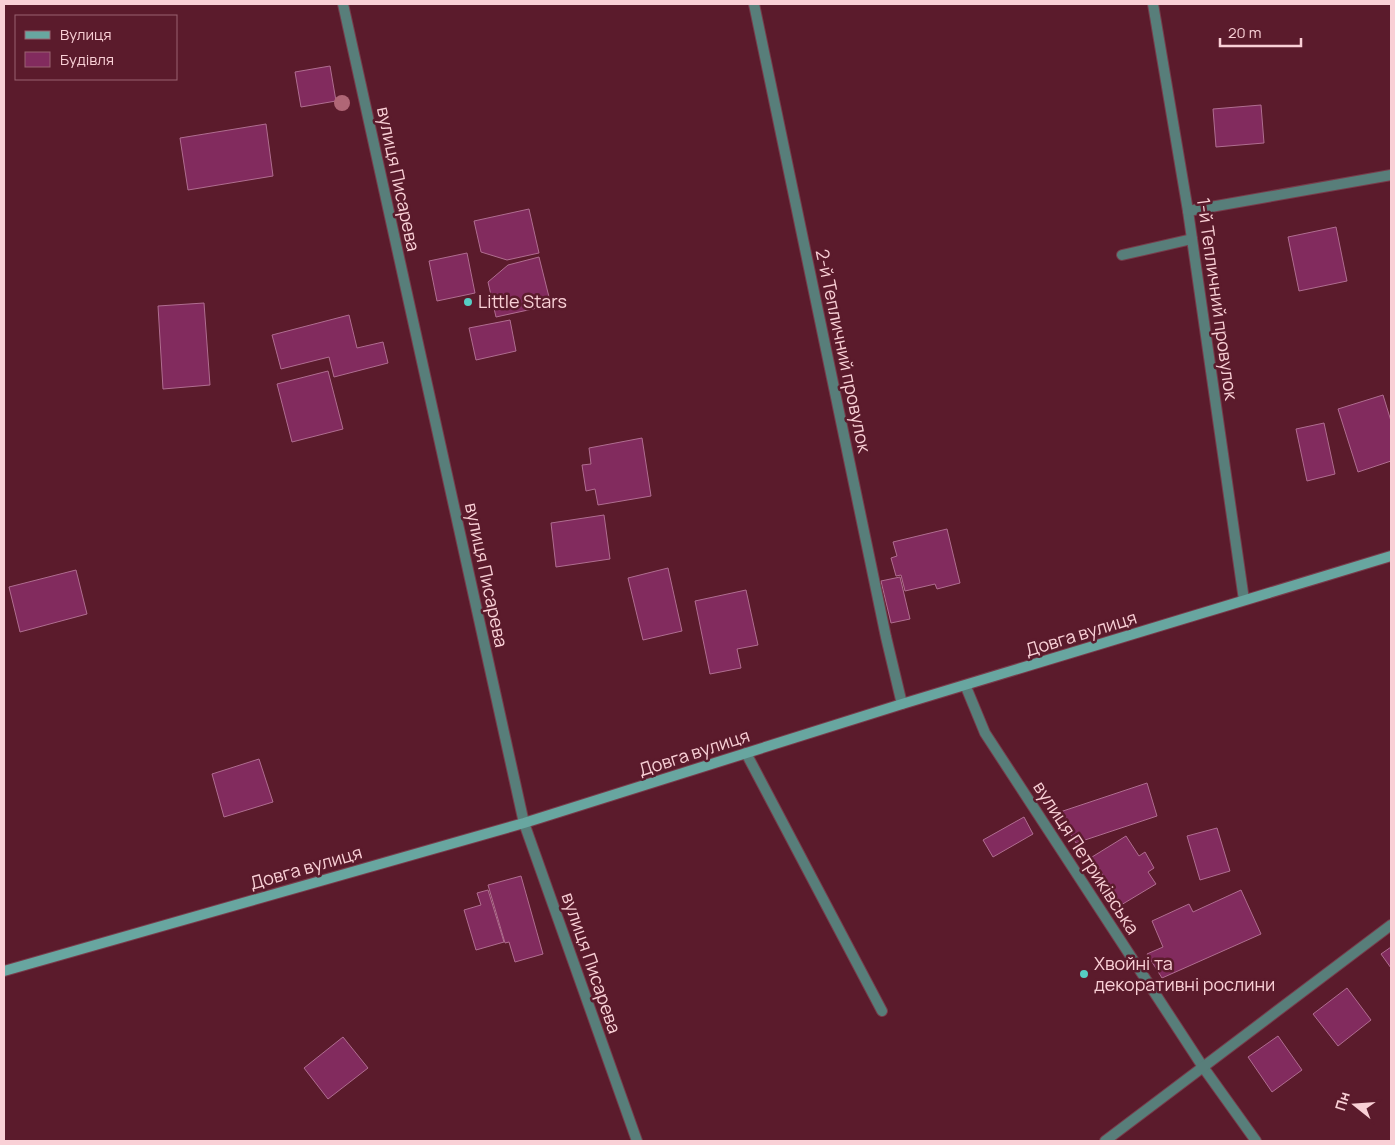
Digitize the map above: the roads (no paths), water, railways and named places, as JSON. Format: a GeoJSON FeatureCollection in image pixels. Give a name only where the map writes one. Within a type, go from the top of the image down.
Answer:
{"type":"FeatureCollection","features":[{"type":"Feature","properties":{"kind":"street","name":"вулиця Писарева"},"geometry":{"type":"LineString","coordinates":[[343,4],[524,823],[637,1141]]}},
{"type":"Feature","properties":{"kind":"street","name":"2-й Тепличний провулок"},"geometry":{"type":"LineString","coordinates":[[754,4],[886,637],[902,704]]}},
{"type":"Feature","properties":{"kind":"street","name":"1-й Тепличний провулок"},"geometry":{"type":"LineString","coordinates":[[1153,4],[1188,211],[1244,600]]}},
{"type":"Feature","properties":{"kind":"street"},"geometry":{"type":"LineString","coordinates":[[1188,211],[1391,175]]}},
{"type":"Feature","properties":{"kind":"street"},"geometry":{"type":"LineString","coordinates":[[1122,255],[1192,239]]}},
{"type":"Feature","properties":{"kind":"street","name":"Довга вулиця"},"geometry":{"type":"LineString","coordinates":[[4,971],[524,823],[902,704],[1244,600],[1390,558]]}},
{"type":"Feature","properties":{"kind":"street","name":"вулиця Петриківська"},"geometry":{"type":"LineString","coordinates":[[966,686],[985,733],[1203,1067],[1256,1141]]}},
{"type":"Feature","properties":{"kind":"street"},"geometry":{"type":"LineString","coordinates":[[746,753],[882,1011]]}},
{"type":"Feature","properties":{"kind":"street"},"geometry":{"type":"LineString","coordinates":[[1105,1141],[1391,925]]}},
{"type":"Feature","properties":{"kind":"place","name":"Little Stars"},"geometry":{"type":"Point","coordinates":[468,302]}},
{"type":"Feature","properties":{"kind":"place","name":"Хвойні та декоративні рослини"},"geometry":{"type":"Point","coordinates":[1084,974]}}]}
